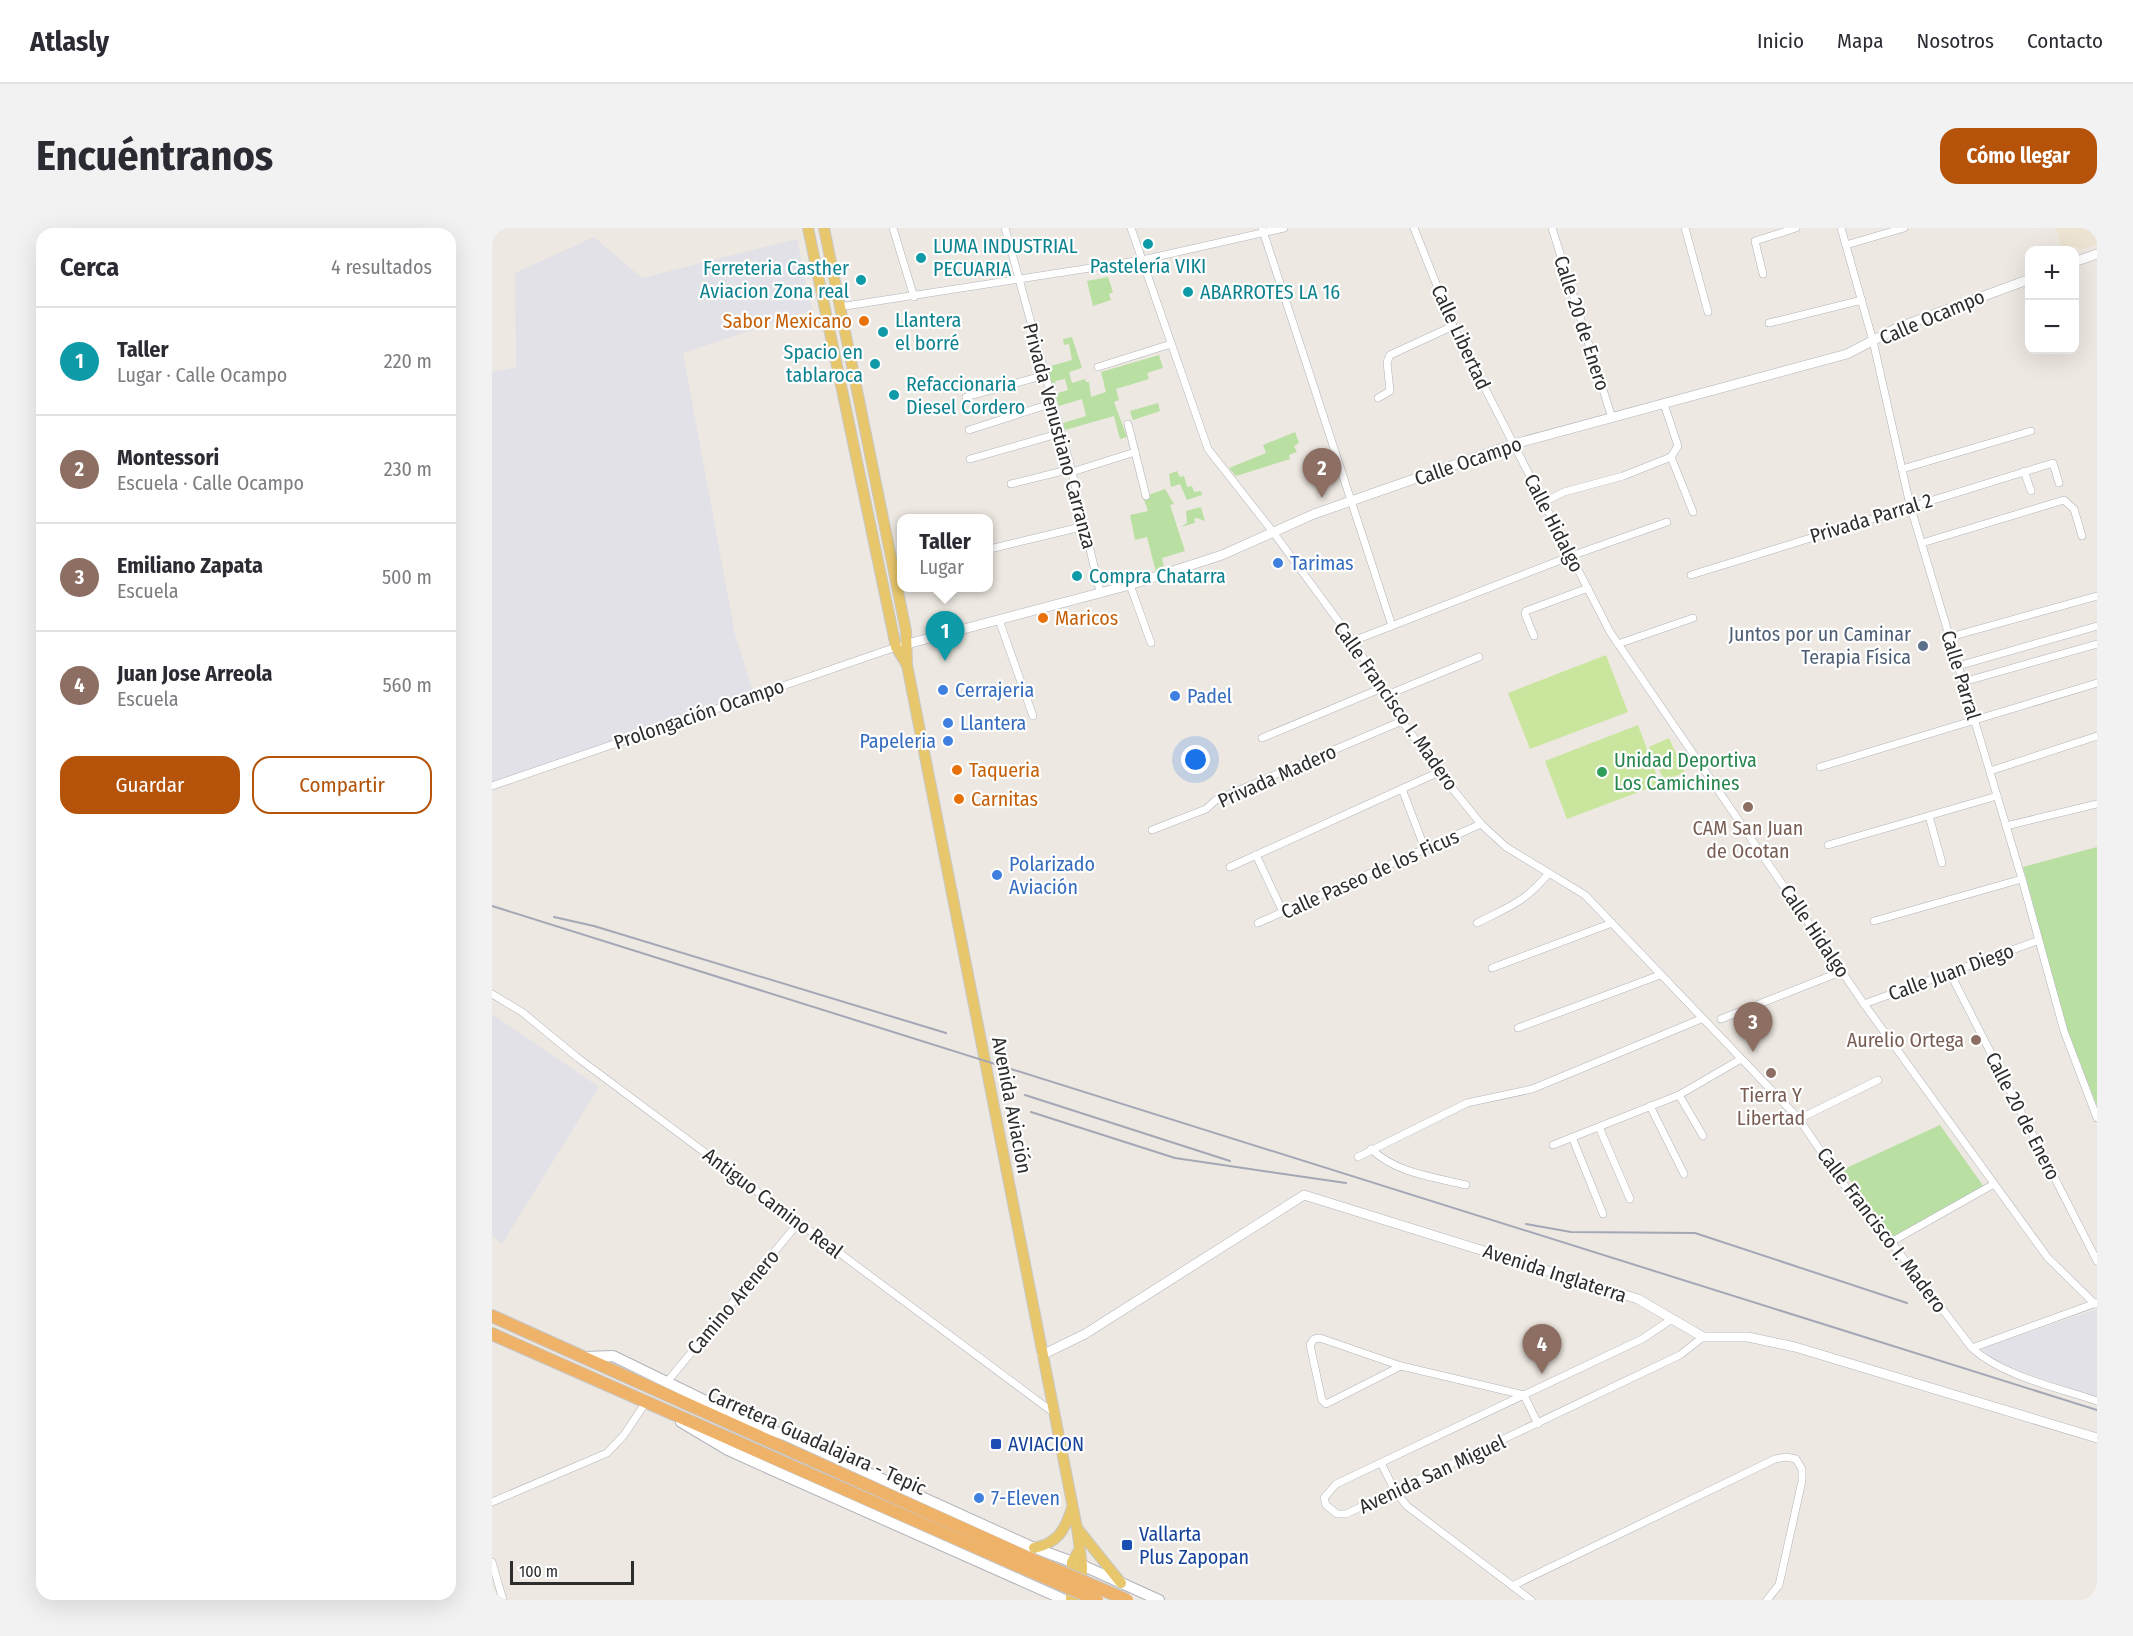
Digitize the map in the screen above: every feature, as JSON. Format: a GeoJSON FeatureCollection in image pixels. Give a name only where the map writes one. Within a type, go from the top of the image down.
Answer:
{"type":"FeatureCollection","features":[{"type":"Feature","properties":{"kind":"highway","name":"Carretera Guadalajara - Tepic"},"geometry":{"type":"LineString","coordinates":[[492,1316],[1125,1600]]}},
{"type":"Feature","properties":{"kind":"highway","name":"Carretera Guadalajara - Tepic"},"geometry":{"type":"LineString","coordinates":[[492,1334],[658,1408],[1030,1558],[1097,1600]]}},
{"type":"Feature","properties":{"kind":"main road","name":"Avenida Aviación"},"geometry":{"type":"LineString","coordinates":[[808,228],[896,647],[907,665]]}},
{"type":"Feature","properties":{"kind":"main road","name":"Avenida Aviación"},"geometry":{"type":"LineString","coordinates":[[824,228],[907,644],[907,665],[1077,1528],[1078,1552],[1071,1600]]}},
{"type":"Feature","properties":{"kind":"main road"},"geometry":{"type":"LineString","coordinates":[[582,1358],[613,1356],[753,1424],[785,1435],[1030,1558],[1077,1564],[1159,1600]]}},
{"type":"Feature","properties":{"kind":"main road"},"geometry":{"type":"LineString","coordinates":[[658,1408],[728,1450],[1065,1600]]}},
{"type":"Feature","properties":{"kind":"main road"},"geometry":{"type":"LineString","coordinates":[[1030,1558],[1060,1535],[1072,1507]]}},
{"type":"Feature","properties":{"kind":"main road"},"geometry":{"type":"LineString","coordinates":[[1077,1528],[1121,1583]]}},
{"type":"Feature","properties":{"kind":"main road"},"geometry":{"type":"LineString","coordinates":[[1018,1580],[1036,1566],[1038,1558],[1030,1558]]}},
{"type":"Feature","properties":{"kind":"main road","name":"Avenida Aviación"},"geometry":{"type":"LineString","coordinates":[[1077,1564],[1081,1600]]}},
{"type":"Feature","properties":{"kind":"main road"},"geometry":{"type":"LineString","coordinates":[[1125,1600],[1133,1593],[1146,1594]]}},
{"type":"Feature","properties":{"kind":"street"},"geometry":{"type":"LineString","coordinates":[[893,228],[914,297]]}},
{"type":"Feature","properties":{"kind":"street","name":"Privada Venustiano Carranza"},"geometry":{"type":"LineString","coordinates":[[1005,228],[1072,470],[1100,592]]}},
{"type":"Feature","properties":{"kind":"street","name":"Calle Francisco I. Madero"},"geometry":{"type":"LineString","coordinates":[[1131,228],[1208,449],[1273,532],[1353,641],[1402,722],[1481,824],[1506,847],[1585,895],[1799,1119],[1841,1181],[1982,1358],[2000,1367],[2097,1401]]}},
{"type":"Feature","properties":{"kind":"street"},"geometry":{"type":"LineString","coordinates":[[839,308],[1142,260],[1284,228]]}},
{"type":"Feature","properties":{"kind":"street","name":"Calle Libertad"},"geometry":{"type":"LineString","coordinates":[[1414,228],[1453,326],[1514,444]]}},
{"type":"Feature","properties":{"kind":"street","name":"Calle 20 de Enero"},"geometry":{"type":"LineString","coordinates":[[1552,228],[1612,418]]}},
{"type":"Feature","properties":{"kind":"street"},"geometry":{"type":"LineString","coordinates":[[1685,228],[1708,312]]}},
{"type":"Feature","properties":{"kind":"street"},"geometry":{"type":"LineString","coordinates":[[1763,274],[1755,241],[1796,228]]}},
{"type":"Feature","properties":{"kind":"street","name":"Calle Parral"},"geometry":{"type":"LineString","coordinates":[[1841,228],[1873,341],[1910,505],[2022,879],[2037,941],[2064,1031],[2097,1118]]}},
{"type":"Feature","properties":{"kind":"street"},"geometry":{"type":"LineString","coordinates":[[1846,244],[1904,228]]}},
{"type":"Feature","properties":{"kind":"street"},"geometry":{"type":"LineString","coordinates":[[1263,231],[1392,626]]}},
{"type":"Feature","properties":{"kind":"street"},"geometry":{"type":"LineString","coordinates":[[2079,260],[2097,254]]}},
{"type":"Feature","properties":{"kind":"street","name":"Calle Ocampo"},"geometry":{"type":"LineString","coordinates":[[907,644],[1130,585],[1230,552],[1351,501],[1514,444],[1847,354],[1897,328],[2025,281]]}},
{"type":"Feature","properties":{"kind":"street"},"geometry":{"type":"LineString","coordinates":[[1769,323],[1862,300]]}},
{"type":"Feature","properties":{"kind":"street"},"geometry":{"type":"LineString","coordinates":[[1378,398],[1390,391],[1386,362],[1390,355],[1453,326]]}},
{"type":"Feature","properties":{"kind":"street"},"geometry":{"type":"LineString","coordinates":[[1098,367],[1171,344]]}},
{"type":"Feature","properties":{"kind":"street"},"geometry":{"type":"LineString","coordinates":[[966,397],[1045,375]]}},
{"type":"Feature","properties":{"kind":"street"},"geometry":{"type":"LineString","coordinates":[[969,430],[1053,403]]}},
{"type":"Feature","properties":{"kind":"street"},"geometry":{"type":"LineString","coordinates":[[1544,502],[1564,492],[1623,476],[1671,457],[1678,446],[1664,404]]}},
{"type":"Feature","properties":{"kind":"street"},"geometry":{"type":"LineString","coordinates":[[1128,424],[1146,496]]}},
{"type":"Feature","properties":{"kind":"street","name":"Privada Parral 2"},"geometry":{"type":"LineString","coordinates":[[1902,469],[2031,431]]}},
{"type":"Feature","properties":{"kind":"street"},"geometry":{"type":"LineString","coordinates":[[970,459],[1061,433]]}},
{"type":"Feature","properties":{"kind":"street","name":"Calle Hidalgo"},"geometry":{"type":"LineString","coordinates":[[1514,444],[1618,644],[1864,1004],[1994,1184],[2048,1258],[2096,1303]]}},
{"type":"Feature","properties":{"kind":"street"},"geometry":{"type":"LineString","coordinates":[[1011,484],[1135,452]]}},
{"type":"Feature","properties":{"kind":"street"},"geometry":{"type":"LineString","coordinates":[[1671,457],[1693,512]]}},
{"type":"Feature","properties":{"kind":"street","name":"Privada Parral 2"},"geometry":{"type":"LineString","coordinates":[[1691,575],[1910,505],[2053,463],[2059,483]]}},
{"type":"Feature","properties":{"kind":"street"},"geometry":{"type":"LineString","coordinates":[[2025,471],[2031,491]]}},
{"type":"Feature","properties":{"kind":"street"},"geometry":{"type":"LineString","coordinates":[[1922,543],[2064,500],[2074,509],[2082,536]]}},
{"type":"Feature","properties":{"kind":"street"},"geometry":{"type":"LineString","coordinates":[[1353,641],[1571,556],[1667,522]]}},
{"type":"Feature","properties":{"kind":"street"},"geometry":{"type":"LineString","coordinates":[[993,548],[1085,526]]}},
{"type":"Feature","properties":{"kind":"street"},"geometry":{"type":"LineString","coordinates":[[1130,585],[1150,643]]}},
{"type":"Feature","properties":{"kind":"street"},"geometry":{"type":"LineString","coordinates":[[1534,636],[1525,614],[1530,609],[1588,588]]}},
{"type":"Feature","properties":{"kind":"street"},"geometry":{"type":"LineString","coordinates":[[1950,637],[2097,596]]}},
{"type":"Feature","properties":{"kind":"street"},"geometry":{"type":"LineString","coordinates":[[1618,644],[1692,618]]}},
{"type":"Feature","properties":{"kind":"street"},"geometry":{"type":"LineString","coordinates":[[999,620],[1033,716]]}},
{"type":"Feature","properties":{"kind":"street"},"geometry":{"type":"LineString","coordinates":[[1958,666],[2097,626]]}},
{"type":"Feature","properties":{"kind":"street","name":"Prolongación Ocampo"},"geometry":{"type":"LineString","coordinates":[[492,786],[907,644]]}},
{"type":"Feature","properties":{"kind":"street"},"geometry":{"type":"LineString","coordinates":[[1963,682],[2097,644]]}},
{"type":"Feature","properties":{"kind":"street"},"geometry":{"type":"LineString","coordinates":[[1387,695],[1479,657]]}},
{"type":"Feature","properties":{"kind":"street"},"geometry":{"type":"LineString","coordinates":[[1820,767],[1974,718],[2097,683]]}},
{"type":"Feature","properties":{"kind":"street"},"geometry":{"type":"LineString","coordinates":[[1262,738],[1382,688]]}},
{"type":"Feature","properties":{"kind":"street","name":"Privada Madero"},"geometry":{"type":"LineString","coordinates":[[1152,830],[1206,809],[1216,800],[1402,722]]}},
{"type":"Feature","properties":{"kind":"street"},"geometry":{"type":"LineString","coordinates":[[1990,771],[2097,736]]}},
{"type":"Feature","properties":{"kind":"street"},"geometry":{"type":"LineString","coordinates":[[1230,867],[1439,772]]}},
{"type":"Feature","properties":{"kind":"street"},"geometry":{"type":"LineString","coordinates":[[1402,789],[1425,849]]}},
{"type":"Feature","properties":{"kind":"street"},"geometry":{"type":"LineString","coordinates":[[1828,845],[1997,796]]}},
{"type":"Feature","properties":{"kind":"street"},"geometry":{"type":"LineString","coordinates":[[2006,826],[2097,804]]}},
{"type":"Feature","properties":{"kind":"street"},"geometry":{"type":"LineString","coordinates":[[1929,816],[1942,863]]}},
{"type":"Feature","properties":{"kind":"street","name":"Calle Paseo de los Ficus"},"geometry":{"type":"LineString","coordinates":[[1258,924],[1481,824]]}},
{"type":"Feature","properties":{"kind":"street"},"geometry":{"type":"LineString","coordinates":[[1256,855],[1283,912]]}},
{"type":"Feature","properties":{"kind":"street"},"geometry":{"type":"LineString","coordinates":[[1477,923],[1517,905],[1532,894],[1549,873]]}},
{"type":"Feature","properties":{"kind":"street"},"geometry":{"type":"LineString","coordinates":[[1874,921],[2022,879]]}},
{"type":"Feature","properties":{"kind":"street"},"geometry":{"type":"LineString","coordinates":[[1492,968],[1612,923]]}},
{"type":"Feature","properties":{"kind":"street","name":"Calle Juan Diego"},"geometry":{"type":"LineString","coordinates":[[1864,1004],[1949,971],[2037,941]]}},
{"type":"Feature","properties":{"kind":"street"},"geometry":{"type":"LineString","coordinates":[[1721,1019],[1843,971]]}},
{"type":"Feature","properties":{"kind":"street","name":"Calle 20 de Enero"},"geometry":{"type":"LineString","coordinates":[[1949,971],[2097,1261]]}},
{"type":"Feature","properties":{"kind":"street"},"geometry":{"type":"LineString","coordinates":[[1518,1028],[1660,975]]}},
{"type":"Feature","properties":{"kind":"street","name":"Antiguo Camino Real"},"geometry":{"type":"LineString","coordinates":[[492,994],[522,1012],[578,1058],[1054,1413]]}},
{"type":"Feature","properties":{"kind":"street"},"geometry":{"type":"LineString","coordinates":[[1358,1157],[1467,1102],[1532,1089],[1701,1019]]}},
{"type":"Feature","properties":{"kind":"street"},"geometry":{"type":"LineString","coordinates":[[1553,1145],[1679,1095],[1741,1059]]}},
{"type":"Feature","properties":{"kind":"street"},"geometry":{"type":"LineString","coordinates":[[1799,1119],[1878,1080]]}},
{"type":"Feature","properties":{"kind":"street"},"geometry":{"type":"LineString","coordinates":[[1679,1095],[1703,1136]]}},
{"type":"Feature","properties":{"kind":"street"},"geometry":{"type":"LineString","coordinates":[[1650,1106],[1684,1174]]}},
{"type":"Feature","properties":{"kind":"street"},"geometry":{"type":"LineString","coordinates":[[1599,1126],[1630,1199]]}},
{"type":"Feature","properties":{"kind":"street"},"geometry":{"type":"LineString","coordinates":[[1572,1137],[1603,1214]]}},
{"type":"Feature","properties":{"kind":"street"},"geometry":{"type":"LineString","coordinates":[[1371,1149],[1395,1167],[1466,1185]]}},
{"type":"Feature","properties":{"kind":"street"},"geometry":{"type":"LineString","coordinates":[[1891,1242],[1994,1184]]}},
{"type":"Feature","properties":{"kind":"street","name":"Avenida Inglaterra"},"geometry":{"type":"LineString","coordinates":[[1042,1355],[1085,1334],[1304,1195],[1638,1299],[1703,1337]]}},
{"type":"Feature","properties":{"kind":"street","name":"Camino Arenero"},"geometry":{"type":"LineString","coordinates":[[667,1382],[799,1222]]}},
{"type":"Feature","properties":{"kind":"street"},"geometry":{"type":"LineString","coordinates":[[1972,1348],[2096,1303]]}},
{"type":"Feature","properties":{"kind":"street","name":"Avenida San Miguel"},"geometry":{"type":"LineString","coordinates":[[1672,1319],[1642,1339],[1329,1489],[1324,1498],[1326,1505],[1337,1514],[1346,1514],[1680,1355],[1703,1337]]}},
{"type":"Feature","properties":{"kind":"street"},"geometry":{"type":"LineString","coordinates":[[1703,1337],[1748,1336],[1795,1347],[2097,1438]]}},
{"type":"Feature","properties":{"kind":"street"},"geometry":{"type":"LineString","coordinates":[[1401,1366],[1326,1404],[1322,1400],[1310,1344],[1320,1338],[1401,1366],[1524,1395],[1538,1424]]}},
{"type":"Feature","properties":{"kind":"street"},"geometry":{"type":"LineString","coordinates":[[492,1502],[607,1453],[624,1435],[646,1402]]}},
{"type":"Feature","properties":{"kind":"street"},"geometry":{"type":"LineString","coordinates":[[1512,1586],[1775,1459],[1786,1457],[1796,1459],[1802,1470],[1802,1481],[1779,1585],[1767,1600]]}},
{"type":"Feature","properties":{"kind":"street"},"geometry":{"type":"LineString","coordinates":[[1381,1463],[1395,1491],[1407,1506],[1531,1600]]}},
{"type":"Feature","properties":{"kind":"street"},"geometry":{"type":"LineString","coordinates":[[492,1562],[503,1600]]}},
{"type":"Feature","properties":{"kind":"shaded area"},"geometry":{"type":"Polygon","coordinates":[[[2056,228],[2097,228],[2097,245],[2079,250],[2079,246],[2061,246],[2056,228]]]}},
{"type":"Feature","properties":{"kind":"shaded area"},"geometry":{"type":"Polygon","coordinates":[[[594,237],[642,278],[797,239],[812,310],[683,353],[735,634],[754,695],[492,786],[492,372],[516,367],[515,273],[594,237]]]}},
{"type":"Feature","properties":{"kind":"shaded area"},"geometry":{"type":"Polygon","coordinates":[[[492,1014],[599,1087],[502,1244],[492,1236],[492,1014]]]}},
{"type":"Feature","properties":{"kind":"shaded area"},"geometry":{"type":"Polygon","coordinates":[[[2097,1309],[2097,1398],[1990,1360],[1983,1348],[2097,1309]]]}},
{"type":"Feature","properties":{"kind":"green space"},"geometry":{"type":"Polygon","coordinates":[[[1108,277],[1113,292],[1109,294],[1111,300],[1093,306],[1087,281],[1108,277]]]}},
{"type":"Feature","properties":{"kind":"green space"},"geometry":{"type":"Polygon","coordinates":[[[1072,337],[1082,368],[1069,372],[1072,383],[1085,379],[1089,382],[1091,397],[1106,392],[1101,372],[1159,355],[1163,368],[1147,373],[1149,379],[1116,389],[1119,400],[1114,402],[1127,437],[1120,439],[1114,416],[1065,430],[1063,423],[1086,416],[1082,399],[1059,406],[1055,394],[1068,390],[1065,379],[1055,381],[1056,386],[1053,387],[1047,367],[1072,360],[1069,344],[1064,345],[1063,339],[1072,337]]]}},
{"type":"Feature","properties":{"kind":"green space"},"geometry":{"type":"Polygon","coordinates":[[[1158,403],[1160,411],[1133,420],[1130,411],[1158,403]]]}},
{"type":"Feature","properties":{"kind":"green space"},"geometry":{"type":"Polygon","coordinates":[[[1295,432],[1299,443],[1294,446],[1297,452],[1289,455],[1290,459],[1236,476],[1229,468],[1266,453],[1263,445],[1295,432]]]}},
{"type":"Feature","properties":{"kind":"green space"},"geometry":{"type":"Polygon","coordinates":[[[1177,471],[1180,477],[1184,476],[1187,487],[1192,486],[1194,492],[1201,491],[1202,495],[1187,500],[1180,484],[1171,487],[1169,474],[1177,471]]]}},
{"type":"Feature","properties":{"kind":"green space"},"geometry":{"type":"Polygon","coordinates":[[[1165,489],[1174,504],[1170,505],[1185,551],[1162,558],[1164,568],[1156,572],[1147,537],[1135,540],[1130,515],[1148,511],[1143,497],[1165,489]]]}},
{"type":"Feature","properties":{"kind":"green space"},"geometry":{"type":"Polygon","coordinates":[[[1201,507],[1205,521],[1197,518],[1194,519],[1195,523],[1181,527],[1187,523],[1186,511],[1201,507]]]}},
{"type":"Feature","properties":{"kind":"green space"},"geometry":{"type":"Polygon","coordinates":[[[1606,655],[1628,712],[1530,749],[1508,693],[1606,655]]]}},
{"type":"Feature","properties":{"kind":"green space","name":"Unidad Deportiva Los Camichines"},"geometry":{"type":"Polygon","coordinates":[[[1638,725],[1660,784],[1567,819],[1545,761],[1638,725]]]}},
{"type":"Feature","properties":{"kind":"green space","name":"Unidad Deportiva Los Camichines"},"geometry":{"type":"Polygon","coordinates":[[[1669,738],[1685,773],[1664,780],[1649,747],[1669,738]]]}},
{"type":"Feature","properties":{"kind":"green space"},"geometry":{"type":"Polygon","coordinates":[[[2097,847],[2097,1106],[2066,1028],[2023,867],[2097,847]]]}},
{"type":"Feature","properties":{"kind":"green space"},"geometry":{"type":"Polygon","coordinates":[[[1940,1125],[1984,1187],[1894,1238],[1842,1170],[1940,1125]]]}},
{"type":"Feature","properties":{"kind":"railway"},"geometry":{"type":"LineString","coordinates":[[492,906],[2097,1410]]}},
{"type":"Feature","properties":{"kind":"railway"},"geometry":{"type":"LineString","coordinates":[[554,917],[594,926],[946,1033]]}},
{"type":"Feature","properties":{"kind":"railway"},"geometry":{"type":"LineString","coordinates":[[1025,1095],[1230,1161]]}},
{"type":"Feature","properties":{"kind":"railway"},"geometry":{"type":"LineString","coordinates":[[1031,1112],[1175,1158],[1346,1183]]}},
{"type":"Feature","properties":{"kind":"railway"},"geometry":{"type":"LineString","coordinates":[[1526,1224],[1571,1232],[1695,1233],[1907,1303]]}},
{"type":"Feature","properties":{"kind":"place","name":"Pastelería VIKI"},"geometry":{"type":"Point","coordinates":[1148,244]}},
{"type":"Feature","properties":{"kind":"place","name":"LUMA INDUSTRIAL PECUARIA"},"geometry":{"type":"Point","coordinates":[921,258]}},
{"type":"Feature","properties":{"kind":"place","name":"Ferreteria Casther Aviacion Zona real"},"geometry":{"type":"Point","coordinates":[861,280]}},
{"type":"Feature","properties":{"kind":"place","name":"ABARROTES LA 16"},"geometry":{"type":"Point","coordinates":[1188,292]}},
{"type":"Feature","properties":{"kind":"place","name":"Sabor Mexicano"},"geometry":{"type":"Point","coordinates":[864,321]}},
{"type":"Feature","properties":{"kind":"place","name":"Llantera el borré"},"geometry":{"type":"Point","coordinates":[883,332]}},
{"type":"Feature","properties":{"kind":"place","name":"Spacio en tablaroca"},"geometry":{"type":"Point","coordinates":[875,364]}},
{"type":"Feature","properties":{"kind":"place","name":"Refaccionaria Diesel Cordero"},"geometry":{"type":"Point","coordinates":[894,395]}},
{"type":"Feature","properties":{"kind":"place","name":"Montessori"},"geometry":{"type":"Point","coordinates":[1322,498]}},
{"type":"Feature","properties":{"kind":"place","name":"Tarimas"},"geometry":{"type":"Point","coordinates":[1278,563]}},
{"type":"Feature","properties":{"kind":"place","name":"Compra Chatarra"},"geometry":{"type":"Point","coordinates":[1077,576]}},
{"type":"Feature","properties":{"kind":"place","name":"Maricos"},"geometry":{"type":"Point","coordinates":[1043,618]}},
{"type":"Feature","properties":{"kind":"place","name":"Juntos por un Caminar Terapia Física"},"geometry":{"type":"Point","coordinates":[1923,646]}},
{"type":"Feature","properties":{"kind":"place","name":"Taller"},"geometry":{"type":"Point","coordinates":[945,661]}},
{"type":"Feature","properties":{"kind":"place","name":"Cerrajeria"},"geometry":{"type":"Point","coordinates":[943,690]}},
{"type":"Feature","properties":{"kind":"place","name":"Padel"},"geometry":{"type":"Point","coordinates":[1175,696]}},
{"type":"Feature","properties":{"kind":"place","name":"Llantera"},"geometry":{"type":"Point","coordinates":[948,723]}},
{"type":"Feature","properties":{"kind":"place","name":"Papeleria"},"geometry":{"type":"Point","coordinates":[948,741]}},
{"type":"Feature","properties":{"kind":"place","name":"Taqueria"},"geometry":{"type":"Point","coordinates":[957,770]}},
{"type":"Feature","properties":{"kind":"place","name":"Unidad Deportiva Los Camichines"},"geometry":{"type":"Point","coordinates":[1602,772]}},
{"type":"Feature","properties":{"kind":"place","name":"Carnitas"},"geometry":{"type":"Point","coordinates":[959,799]}},
{"type":"Feature","properties":{"kind":"place","name":"CAM San Juan de Ocotan"},"geometry":{"type":"Point","coordinates":[1748,807]}},
{"type":"Feature","properties":{"kind":"place","name":"Polarizado Aviación"},"geometry":{"type":"Point","coordinates":[997,875]}},
{"type":"Feature","properties":{"kind":"place","name":"Aurelio Ortega"},"geometry":{"type":"Point","coordinates":[1976,1040]}},
{"type":"Feature","properties":{"kind":"place","name":"Emiliano Zapata"},"geometry":{"type":"Point","coordinates":[1753,1052]}},
{"type":"Feature","properties":{"kind":"place","name":"Tierra Y Libertad"},"geometry":{"type":"Point","coordinates":[1771,1073]}},
{"type":"Feature","properties":{"kind":"place","name":"Juan Jose Arreola"},"geometry":{"type":"Point","coordinates":[1542,1374]}},
{"type":"Feature","properties":{"kind":"place","name":"AVIACION"},"geometry":{"type":"Point","coordinates":[996,1444]}},
{"type":"Feature","properties":{"kind":"place","name":"7-Eleven"},"geometry":{"type":"Point","coordinates":[979,1498]}},
{"type":"Feature","properties":{"kind":"place","name":"Vallarta Plus Zapopan"},"geometry":{"type":"Point","coordinates":[1127,1545]}}]}
